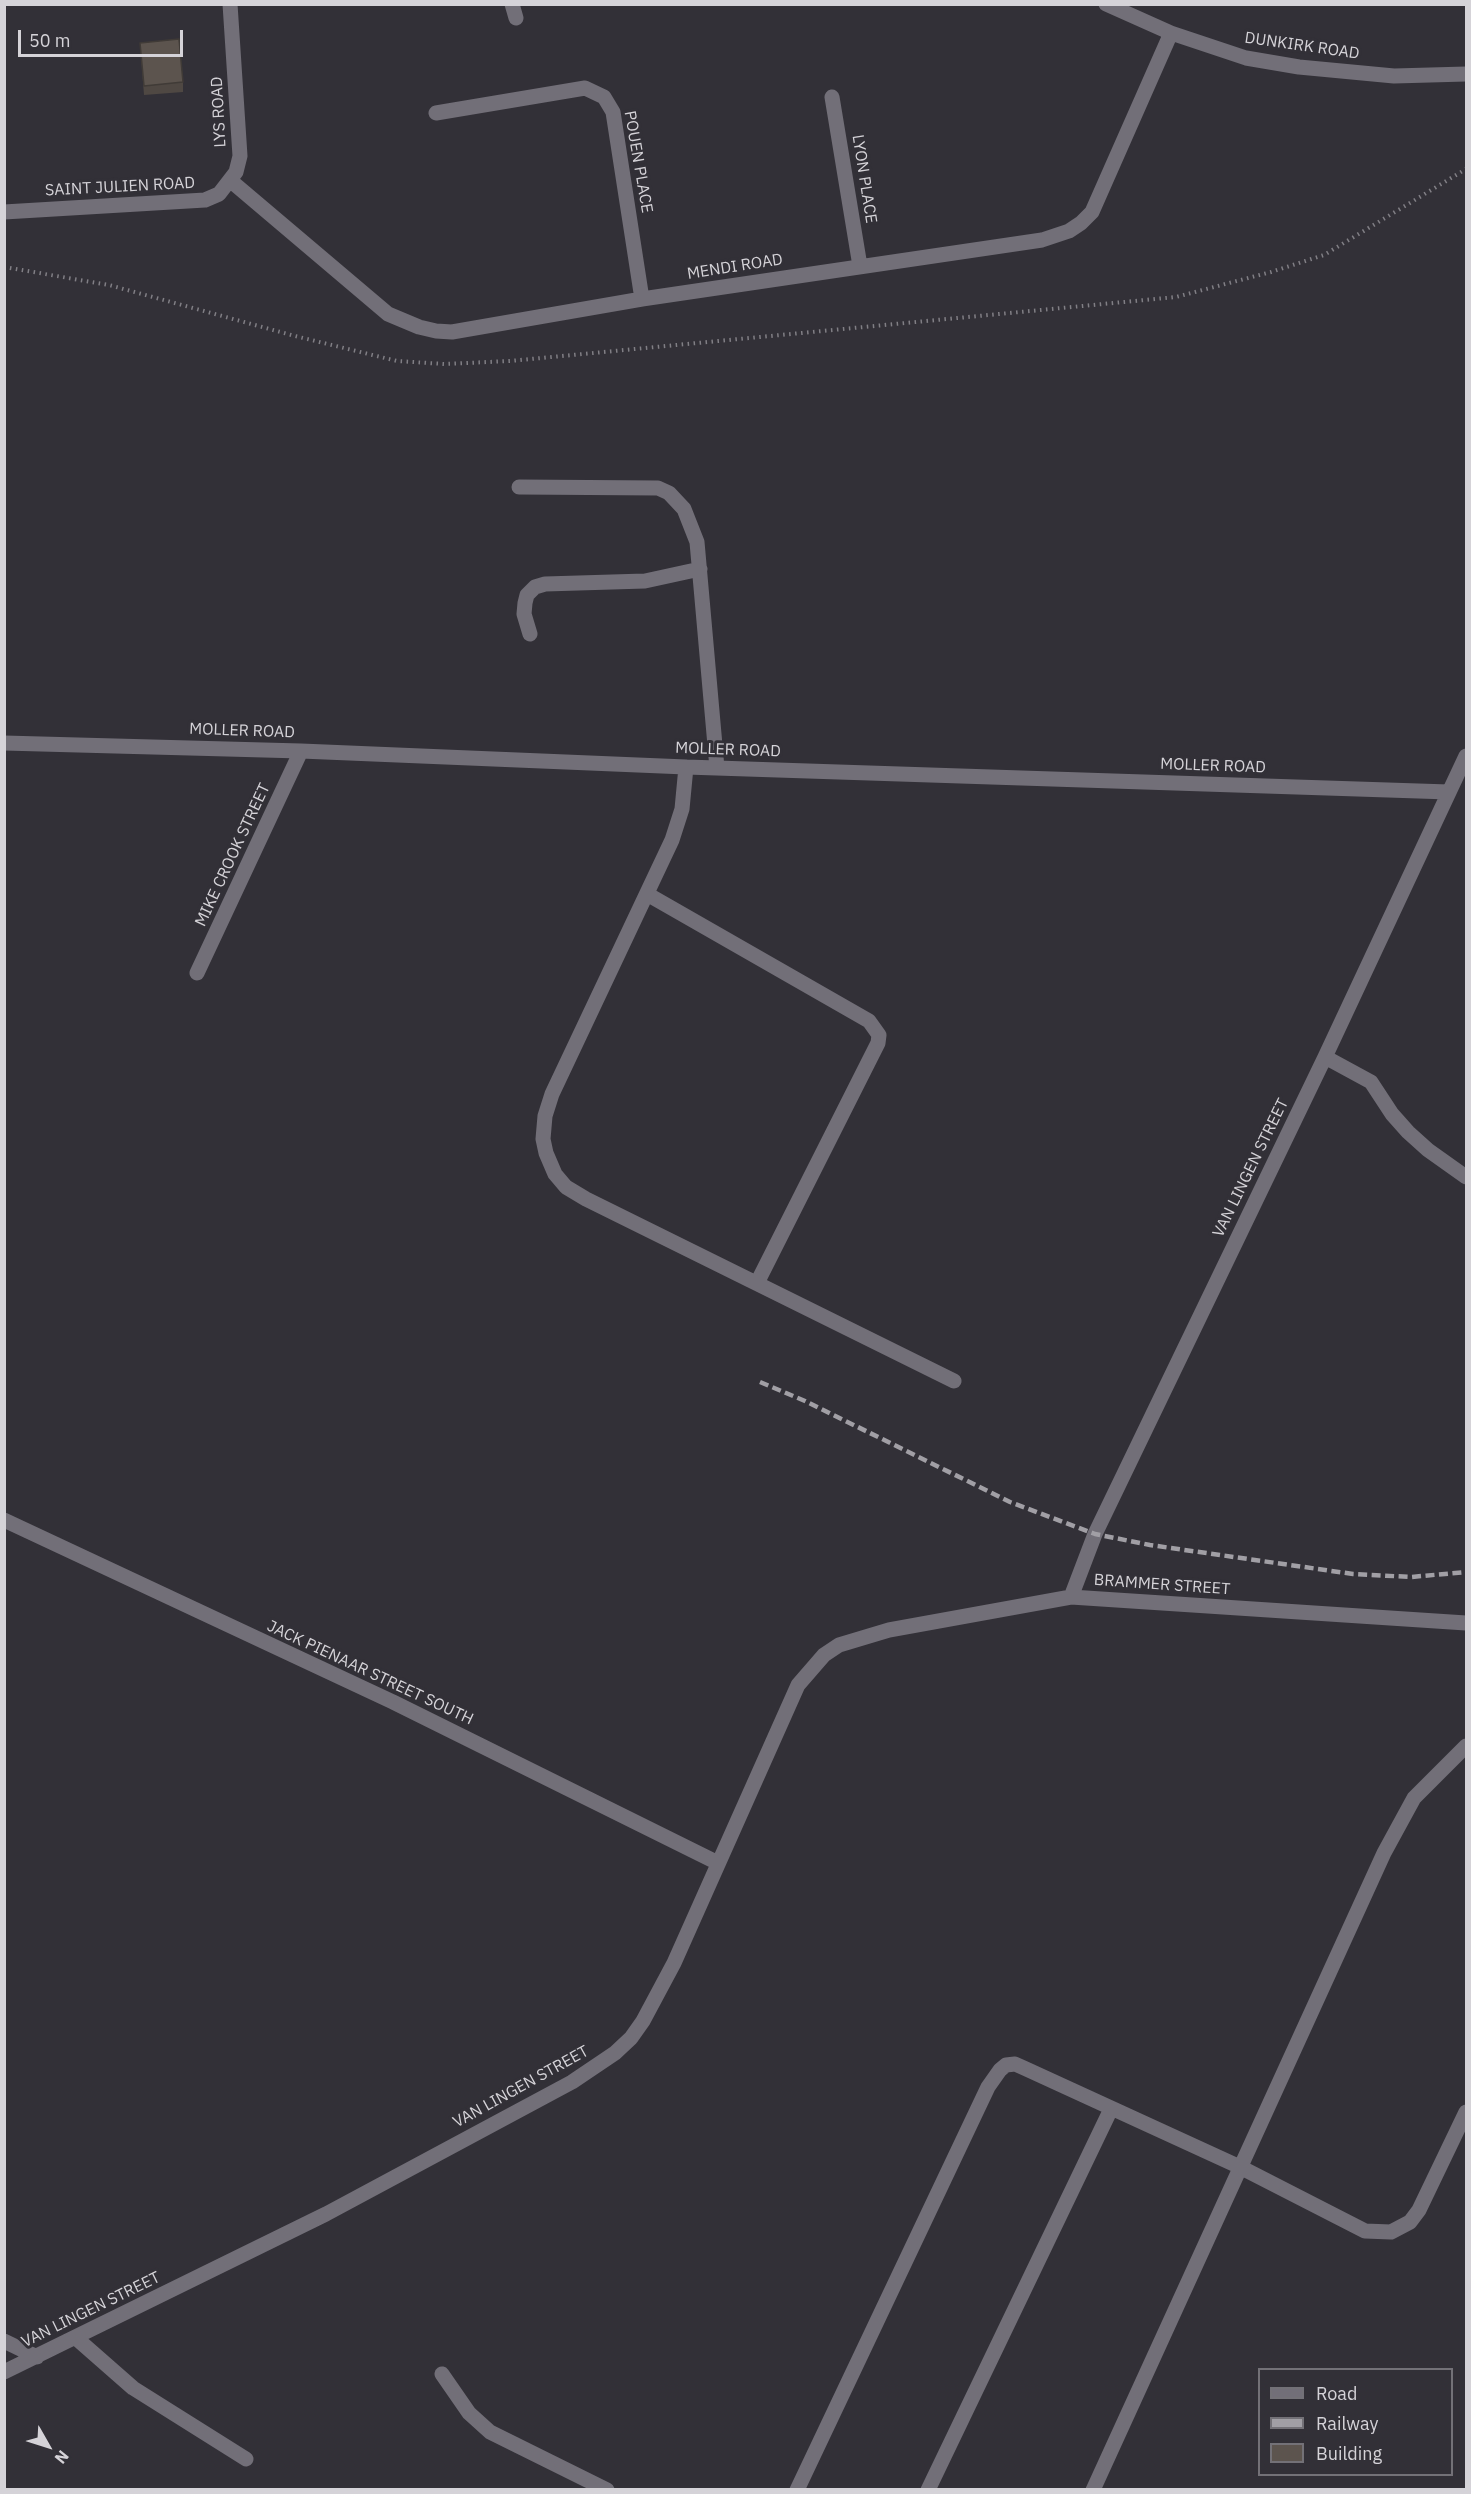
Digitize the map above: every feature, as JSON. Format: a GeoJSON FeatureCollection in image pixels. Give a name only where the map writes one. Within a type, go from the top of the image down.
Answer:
{"type":"FeatureCollection","features":[{"type":"Feature","properties":{"kind":"street","name":"LYS ROAD"},"geometry":{"type":"LineString","coordinates":[[230,4],[240,156],[236,172],[231,180]]}},
{"type":"Feature","properties":{"kind":"street","name":"DUNKIRK ROAD"},"geometry":{"type":"LineString","coordinates":[[1106,4],[1171,33],[1246,58],[1299,67],[1394,76],[1467,74]]}},
{"type":"Feature","properties":{"kind":"street","name":"MENDI ROAD"},"geometry":{"type":"LineString","coordinates":[[231,180],[388,314],[419,327],[452,332],[642,299],[1042,240],[1069,231],[1092,212],[1171,33]]}},
{"type":"Feature","properties":{"kind":"street","name":"POUEN PLACE"},"geometry":{"type":"LineString","coordinates":[[436,113],[585,88],[604,97],[614,112],[642,299]]}},
{"type":"Feature","properties":{"kind":"street","name":"LYON PLACE"},"geometry":{"type":"LineString","coordinates":[[832,97],[860,266]]}},
{"type":"Feature","properties":{"kind":"street","name":"SAINT JULIEN ROAD"},"geometry":{"type":"LineString","coordinates":[[4,212],[206,200],[219,194],[231,180]]}},
{"type":"Feature","properties":{"kind":"street"},"geometry":{"type":"LineString","coordinates":[[519,487],[658,488],[669,493],[684,509],[693,529],[700,569],[717,768]]}},
{"type":"Feature","properties":{"kind":"street"},"geometry":{"type":"LineString","coordinates":[[530,634],[524,614],[525,603],[526,595],[535,587],[545,584],[645,581],[700,569]]}},
{"type":"Feature","properties":{"kind":"street","name":"MOLLER ROAD"},"geometry":{"type":"LineString","coordinates":[[4,743],[301,751],[717,768],[1449,792]]}},
{"type":"Feature","properties":{"kind":"street","name":"MIKE CROOK STREET"},"geometry":{"type":"LineString","coordinates":[[197,973],[301,751]]}},
{"type":"Feature","properties":{"kind":"street","name":"VAN LINGEN STREET"},"geometry":{"type":"LineString","coordinates":[[1071,1597],[1095,1534],[1467,756]]}},
{"type":"Feature","properties":{"kind":"street"},"geometry":{"type":"LineString","coordinates":[[686,766],[678,823],[647,894],[552,1094],[545,1116],[543,1139],[555,1174],[566,1187],[954,1380]]}},
{"type":"Feature","properties":{"kind":"street"},"geometry":{"type":"LineString","coordinates":[[647,894],[869,1021],[879,1035],[878,1043],[757,1283]]}},
{"type":"Feature","properties":{"kind":"street"},"geometry":{"type":"LineString","coordinates":[[1325,1056],[1371,1082],[1392,1114],[1408,1132],[1428,1150],[1467,1177]]}},
{"type":"Feature","properties":{"kind":"street","name":"JACK PIENAAR STREET SOUTH"},"geometry":{"type":"LineString","coordinates":[[4,1520],[393,1702],[718,1863]]}},
{"type":"Feature","properties":{"kind":"street","name":"BRAMMER STREET"},"geometry":{"type":"LineString","coordinates":[[860,1638],[889,1630],[1071,1597],[1467,1623]]}},
{"type":"Feature","properties":{"kind":"street","name":"VAN LINGEN STREET"},"geometry":{"type":"LineString","coordinates":[[4,2372],[326,2214],[572,2082],[615,2053],[631,2038],[674,1963],[798,1685],[824,1655],[839,1645],[860,1638]]}},
{"type":"Feature","properties":{"kind":"street"},"geometry":{"type":"LineString","coordinates":[[1094,2490],[1240,2167],[1401,1820],[1414,1798],[1464,1751]]}},
{"type":"Feature","properties":{"kind":"street"},"geometry":{"type":"LineString","coordinates":[[797,2490],[987,2087],[1006,2065],[1015,2064],[1240,2167],[1365,2231],[1391,2232],[1410,2222],[1419,2210],[1467,2112]]}},
{"type":"Feature","properties":{"kind":"street"},"geometry":{"type":"LineString","coordinates":[[928,2490],[1111,2109]]}},
{"type":"Feature","properties":{"kind":"street"},"geometry":{"type":"LineString","coordinates":[[76,2338],[133,2388],[246,2459]]}},
{"type":"Feature","properties":{"kind":"street"},"geometry":{"type":"LineString","coordinates":[[4,2341],[37,2356]]}},
{"type":"Feature","properties":{"kind":"street"},"geometry":{"type":"LineString","coordinates":[[442,2374],[469,2413],[490,2432],[607,2490]]}},
{"type":"Feature","properties":{"kind":"path"},"geometry":{"type":"LineString","coordinates":[[4,267],[110,285],[294,336],[397,361],[444,364],[510,361],[1176,297],[1271,272],[1324,255],[1467,169]]}},
{"type":"Feature","properties":{"kind":"building"},"geometry":{"type":"Polygon","coordinates":[[[179,39],[183,82],[144,86],[140,43],[179,39]]]}},
{"type":"Feature","properties":{"kind":"railway"},"geometry":{"type":"LineString","coordinates":[[760,1382],[805,1401],[1010,1502],[1095,1534],[1150,1545],[1353,1574],[1411,1577],[1466,1572]]}}]}
